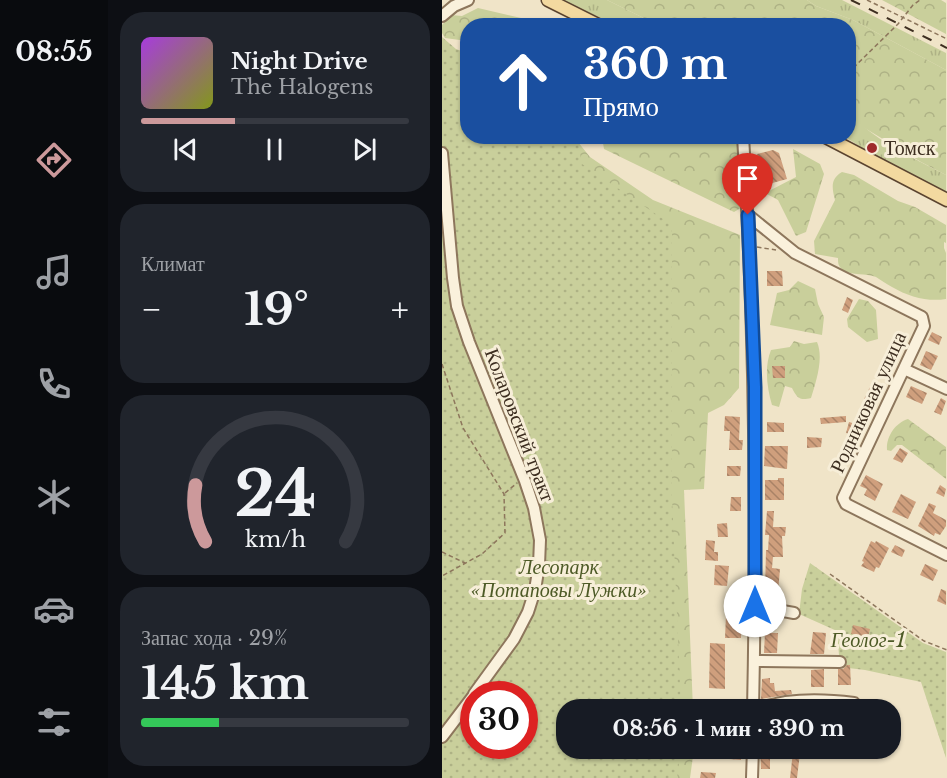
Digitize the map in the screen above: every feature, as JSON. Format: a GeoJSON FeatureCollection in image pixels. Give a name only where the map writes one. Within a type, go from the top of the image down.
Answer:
{"type":"FeatureCollection","features":[{"type":"Feature","properties":{"kind":"main road"},"geometry":{"type":"LineString","coordinates":[[548,0],[584,18]]}},
{"type":"Feature","properties":{"kind":"main road"},"geometry":{"type":"LineString","coordinates":[[839,144],[946,200]]}},
{"type":"Feature","properties":{"kind":"street"},"geometry":{"type":"LineString","coordinates":[[442,1],[452,9]]}},
{"type":"Feature","properties":{"kind":"street"},"geometry":{"type":"LineString","coordinates":[[744,144],[755,387],[753,699]]}},
{"type":"Feature","properties":{"kind":"street","name":"Коларовский тракт"},"geometry":{"type":"LineString","coordinates":[[442,153],[457,306],[534,508],[540,540],[535,590],[528,612],[514,639],[484,681]]}},
{"type":"Feature","properties":{"kind":"street"},"geometry":{"type":"LineString","coordinates":[[748,215],[795,253]]}},
{"type":"Feature","properties":{"kind":"street","name":"Родниковая улица"},"geometry":{"type":"LineString","coordinates":[[795,253],[854,285],[922,317],[924,326],[843,498],[846,504],[946,555]]}},
{"type":"Feature","properties":{"kind":"street"},"geometry":{"type":"LineString","coordinates":[[904,369],[946,389]]}},
{"type":"Feature","properties":{"kind":"street"},"geometry":{"type":"LineString","coordinates":[[755,606],[794,613]]}},
{"type":"Feature","properties":{"kind":"street"},"geometry":{"type":"LineString","coordinates":[[754,661],[840,662]]}},
{"type":"Feature","properties":{"kind":"street","name":"Коларовский тракт"},"geometry":{"type":"LineString","coordinates":[[442,737],[460,713]]}},
{"type":"Feature","properties":{"kind":"street"},"geometry":{"type":"LineString","coordinates":[[752,778],[753,759]]}},
{"type":"Feature","properties":{"kind":"path"},"geometry":{"type":"LineString","coordinates":[[867,0],[946,39]]}},
{"type":"Feature","properties":{"kind":"path"},"geometry":{"type":"LineString","coordinates":[[856,64],[920,0]]}},
{"type":"Feature","properties":{"kind":"path"},"geometry":{"type":"LineString","coordinates":[[750,246],[795,253]]}},
{"type":"Feature","properties":{"kind":"path"},"geometry":{"type":"LineString","coordinates":[[442,364],[463,428],[504,494],[505,533],[482,554],[442,576]]}},
{"type":"Feature","properties":{"kind":"path"},"geometry":{"type":"LineString","coordinates":[[442,381],[448,382]]}},
{"type":"Feature","properties":{"kind":"path"},"geometry":{"type":"LineString","coordinates":[[504,494],[514,484],[524,481]]}},
{"type":"Feature","properties":{"kind":"path"},"geometry":{"type":"LineString","coordinates":[[442,552],[465,563]]}},
{"type":"Feature","properties":{"kind":"path"},"geometry":{"type":"LineString","coordinates":[[830,574],[895,622],[924,641],[946,650]]}},
{"type":"Feature","properties":{"kind":"green space"},"geometry":{"type":"Polygon","coordinates":[[[563,0],[607,0],[644,18],[600,18],[563,0]]]}},
{"type":"Feature","properties":{"kind":"green space"},"geometry":{"type":"Polygon","coordinates":[[[607,0],[807,0],[816,6],[848,18],[644,18],[607,0]]]}},
{"type":"Feature","properties":{"kind":"green space"},"geometry":{"type":"Polygon","coordinates":[[[807,0],[842,0],[946,53],[946,70],[856,22],[856,18],[848,18],[816,6],[807,0]]]}},
{"type":"Feature","properties":{"kind":"green space"},"geometry":{"type":"Polygon","coordinates":[[[882,0],[941,0],[946,3],[946,34],[882,0]]]}},
{"type":"Feature","properties":{"kind":"green space"},"geometry":{"type":"Polygon","coordinates":[[[478,8],[521,18],[460,18],[460,40],[445,38],[442,25],[451,15],[462,16],[478,8]]]}},
{"type":"Feature","properties":{"kind":"green space"},"geometry":{"type":"Polygon","coordinates":[[[856,22],[946,70],[946,175],[856,121],[856,22]]]}},
{"type":"Feature","properties":{"kind":"green space","name":"Лесопарк «Потаповы Лужки»"},"geometry":{"type":"Polygon","coordinates":[[[442,37],[460,50],[460,144],[578,144],[582,164],[672,225],[672,497],[681,699],[556,699],[556,759],[680,759],[677,778],[442,778],[442,37]]]}},
{"type":"Feature","properties":{"kind":"green space"},"geometry":{"type":"Polygon","coordinates":[[[856,120],[880,139],[946,175],[946,192],[856,144],[856,120]]]}},
{"type":"Feature","properties":{"kind":"green space","name":"Лесопарк «Потаповы Лужки»"},"geometry":{"type":"Polygon","coordinates":[[[469,144],[580,144],[590,157],[653,200],[740,235],[739,388],[724,405],[708,413],[704,489],[684,490],[693,699],[556,699],[556,759],[693,759],[690,778],[442,778],[461,759],[538,759],[538,681],[523,681],[469,144]]]}},
{"type":"Feature","properties":{"kind":"green space"},"geometry":{"type":"Polygon","coordinates":[[[603,144],[739,144],[744,206],[734,212],[604,149],[603,144]]]}},
{"type":"Feature","properties":{"kind":"green space"},"geometry":{"type":"Polygon","coordinates":[[[793,149],[820,164],[824,174],[806,232],[796,236],[778,200],[765,193],[796,177],[793,149]]]}},
{"type":"Feature","properties":{"kind":"green space"},"geometry":{"type":"Polygon","coordinates":[[[842,172],[854,175],[898,201],[915,207],[946,225],[944,248],[946,253],[946,299],[932,300],[912,296],[898,291],[876,277],[843,270],[839,266],[838,258],[815,254],[814,241],[835,200],[833,188],[835,178],[842,172]]]}},
{"type":"Feature","properties":{"kind":"green space"},"geometry":{"type":"Polygon","coordinates":[[[798,281],[815,289],[824,317],[822,335],[770,325],[777,293],[789,290],[798,281]]]}},
{"type":"Feature","properties":{"kind":"green space"},"geometry":{"type":"Polygon","coordinates":[[[859,299],[868,301],[876,310],[878,339],[867,342],[848,327],[847,319],[859,299]]]}},
{"type":"Feature","properties":{"kind":"green space"},"geometry":{"type":"Polygon","coordinates":[[[794,341],[804,344],[817,342],[820,355],[817,377],[811,398],[799,398],[792,388],[785,386],[779,407],[772,405],[769,392],[767,370],[769,357],[771,350],[790,347],[794,341]]]}},
{"type":"Feature","properties":{"kind":"green space"},"geometry":{"type":"Polygon","coordinates":[[[908,419],[946,447],[946,479],[902,445],[897,445],[891,451],[887,450],[892,431],[908,419]]]}},
{"type":"Feature","properties":{"kind":"green space","name":"Геолог-1"},"geometry":{"type":"Polygon","coordinates":[[[810,563],[923,643],[946,652],[946,758],[921,682],[840,667],[837,631],[799,614],[802,589],[810,563]]]}},
{"type":"Feature","properties":{"kind":"building"},"geometry":{"type":"Polygon","coordinates":[[[773,150],[779,153],[787,179],[765,185],[757,154],[773,150]]]}},
{"type":"Feature","properties":{"kind":"building"},"geometry":{"type":"Polygon","coordinates":[[[767,271],[782,271],[783,286],[767,286],[767,271]]]}},
{"type":"Feature","properties":{"kind":"building"},"geometry":{"type":"Polygon","coordinates":[[[847,297],[853,300],[848,313],[842,310],[847,297]]]}},
{"type":"Feature","properties":{"kind":"building"},"geometry":{"type":"Polygon","coordinates":[[[932,332],[942,337],[939,345],[928,340],[932,332]]]}},
{"type":"Feature","properties":{"kind":"building"},"geometry":{"type":"Polygon","coordinates":[[[891,343],[902,347],[895,364],[884,359],[891,343]]]}},
{"type":"Feature","properties":{"kind":"building"},"geometry":{"type":"Polygon","coordinates":[[[926,351],[938,356],[931,370],[920,365],[926,351]]]}},
{"type":"Feature","properties":{"kind":"building"},"geometry":{"type":"Polygon","coordinates":[[[772,366],[785,366],[785,378],[773,378],[772,366]]]}},
{"type":"Feature","properties":{"kind":"building"},"geometry":{"type":"Polygon","coordinates":[[[871,385],[880,390],[872,403],[864,399],[871,385]]]}},
{"type":"Feature","properties":{"kind":"building"},"geometry":{"type":"Polygon","coordinates":[[[911,386],[927,393],[922,404],[906,397],[911,386]]]}},
{"type":"Feature","properties":{"kind":"building"},"geometry":{"type":"Polygon","coordinates":[[[941,398],[946,401],[941,415],[934,412],[941,398]]]}},
{"type":"Feature","properties":{"kind":"building"},"geometry":{"type":"Polygon","coordinates":[[[725,416],[740,417],[739,440],[743,440],[742,450],[729,450],[730,431],[724,431],[725,416]]]}},
{"type":"Feature","properties":{"kind":"building"},"geometry":{"type":"Polygon","coordinates":[[[846,416],[846,422],[821,424],[820,418],[846,416]]]}},
{"type":"Feature","properties":{"kind":"building"},"geometry":{"type":"Polygon","coordinates":[[[767,422],[784,423],[784,432],[767,432],[767,422]]]}},
{"type":"Feature","properties":{"kind":"building"},"geometry":{"type":"Polygon","coordinates":[[[849,422],[859,425],[856,436],[846,433],[849,422]]]}},
{"type":"Feature","properties":{"kind":"building"},"geometry":{"type":"Polygon","coordinates":[[[807,437],[822,438],[821,447],[807,448],[807,437]]]}},
{"type":"Feature","properties":{"kind":"building"},"geometry":{"type":"Polygon","coordinates":[[[765,446],[788,446],[787,469],[764,466],[765,446]]]}},
{"type":"Feature","properties":{"kind":"building"},"geometry":{"type":"Polygon","coordinates":[[[900,448],[908,453],[902,463],[893,459],[900,448]]]}},
{"type":"Feature","properties":{"kind":"building"},"geometry":{"type":"Polygon","coordinates":[[[727,466],[741,466],[740,476],[727,476],[727,466]]]}},
{"type":"Feature","properties":{"kind":"building"},"geometry":{"type":"Polygon","coordinates":[[[866,475],[883,484],[875,501],[864,495],[867,489],[860,486],[866,475]]]}},
{"type":"Feature","properties":{"kind":"building"},"geometry":{"type":"Polygon","coordinates":[[[778,478],[784,478],[784,500],[765,500],[765,480],[778,480],[778,478]]]}},
{"type":"Feature","properties":{"kind":"building"},"geometry":{"type":"Polygon","coordinates":[[[940,485],[946,489],[944,497],[936,493],[940,485]]]}},
{"type":"Feature","properties":{"kind":"building"},"geometry":{"type":"Polygon","coordinates":[[[901,494],[916,502],[908,519],[892,512],[901,494]]]}},
{"type":"Feature","properties":{"kind":"building"},"geometry":{"type":"Polygon","coordinates":[[[731,497],[741,497],[741,511],[730,511],[731,497]]]}},
{"type":"Feature","properties":{"kind":"building"},"geometry":{"type":"Polygon","coordinates":[[[929,503],[936,506],[933,513],[946,520],[946,526],[940,535],[935,533],[934,536],[918,526],[929,503]]]}},
{"type":"Feature","properties":{"kind":"building"},"geometry":{"type":"Polygon","coordinates":[[[767,511],[774,511],[773,527],[786,527],[785,536],[782,536],[783,557],[773,557],[772,568],[780,569],[778,592],[770,593],[765,593],[766,550],[768,550],[769,535],[765,535],[767,511]]]}},
{"type":"Feature","properties":{"kind":"building"},"geometry":{"type":"Polygon","coordinates":[[[727,523],[728,537],[718,537],[717,524],[727,523]]]}},
{"type":"Feature","properties":{"kind":"building"},"geometry":{"type":"Polygon","coordinates":[[[706,540],[715,541],[714,552],[718,552],[718,561],[705,560],[706,540]]]}},
{"type":"Feature","properties":{"kind":"building"},"geometry":{"type":"Polygon","coordinates":[[[871,541],[875,543],[876,541],[889,548],[879,568],[876,567],[874,572],[861,566],[871,541]]]}},
{"type":"Feature","properties":{"kind":"building"},"geometry":{"type":"Polygon","coordinates":[[[895,545],[905,550],[902,557],[891,552],[895,545]]]}},
{"type":"Feature","properties":{"kind":"building"},"geometry":{"type":"Polygon","coordinates":[[[925,564],[938,570],[933,581],[920,575],[925,564]]]}},
{"type":"Feature","properties":{"kind":"building"},"geometry":{"type":"Polygon","coordinates":[[[715,565],[729,566],[727,586],[714,585],[715,565]]]}},
{"type":"Feature","properties":{"kind":"building"},"geometry":{"type":"Polygon","coordinates":[[[941,589],[946,591],[946,605],[937,601],[941,589]]]}},
{"type":"Feature","properties":{"kind":"building"},"geometry":{"type":"Polygon","coordinates":[[[727,592],[742,592],[741,638],[725,638],[727,592]]]}},
{"type":"Feature","properties":{"kind":"building"},"geometry":{"type":"Polygon","coordinates":[[[762,615],[772,617],[771,633],[778,633],[777,653],[764,653],[765,632],[762,628],[762,615]]]}},
{"type":"Feature","properties":{"kind":"building"},"geometry":{"type":"Polygon","coordinates":[[[853,625],[870,629],[868,637],[851,634],[853,625]]]}},
{"type":"Feature","properties":{"kind":"building"},"geometry":{"type":"Polygon","coordinates":[[[813,632],[826,633],[824,654],[810,654],[813,632]]]}},
{"type":"Feature","properties":{"kind":"building"},"geometry":{"type":"Polygon","coordinates":[[[710,643],[725,644],[725,689],[709,688],[710,643]]]}},
{"type":"Feature","properties":{"kind":"building"},"geometry":{"type":"Polygon","coordinates":[[[850,665],[851,685],[838,685],[838,669],[843,669],[850,665]]]}},
{"type":"Feature","properties":{"kind":"building"},"geometry":{"type":"Polygon","coordinates":[[[824,669],[824,687],[811,687],[811,670],[824,669]]]}},
{"type":"Feature","properties":{"kind":"building"},"geometry":{"type":"Polygon","coordinates":[[[770,678],[770,683],[774,683],[775,691],[791,690],[792,694],[761,699],[762,679],[770,678]]]}},
{"type":"Feature","properties":{"kind":"building"},"geometry":{"type":"Polygon","coordinates":[[[760,759],[770,759],[770,769],[761,769],[760,759]]]}},
{"type":"Feature","properties":{"kind":"building"},"geometry":{"type":"Polygon","coordinates":[[[792,759],[799,759],[797,778],[790,778],[792,759]]]}},
{"type":"Feature","properties":{"kind":"building"},"geometry":{"type":"Polygon","coordinates":[[[701,772],[716,773],[715,778],[700,778],[701,772]]]}},
{"type":"Feature","properties":{"kind":"railway"},"geometry":{"type":"LineString","coordinates":[[851,0],[947,48]]}},
{"type":"Feature","properties":{"kind":"place","name":"Томск"},"geometry":{"type":"Point","coordinates":[872,148]}},
{"type":"Feature","properties":{"kind":"route"},"geometry":{"type":"LineString","coordinates":[[748,215],[755,387],[755,606]]}}]}
